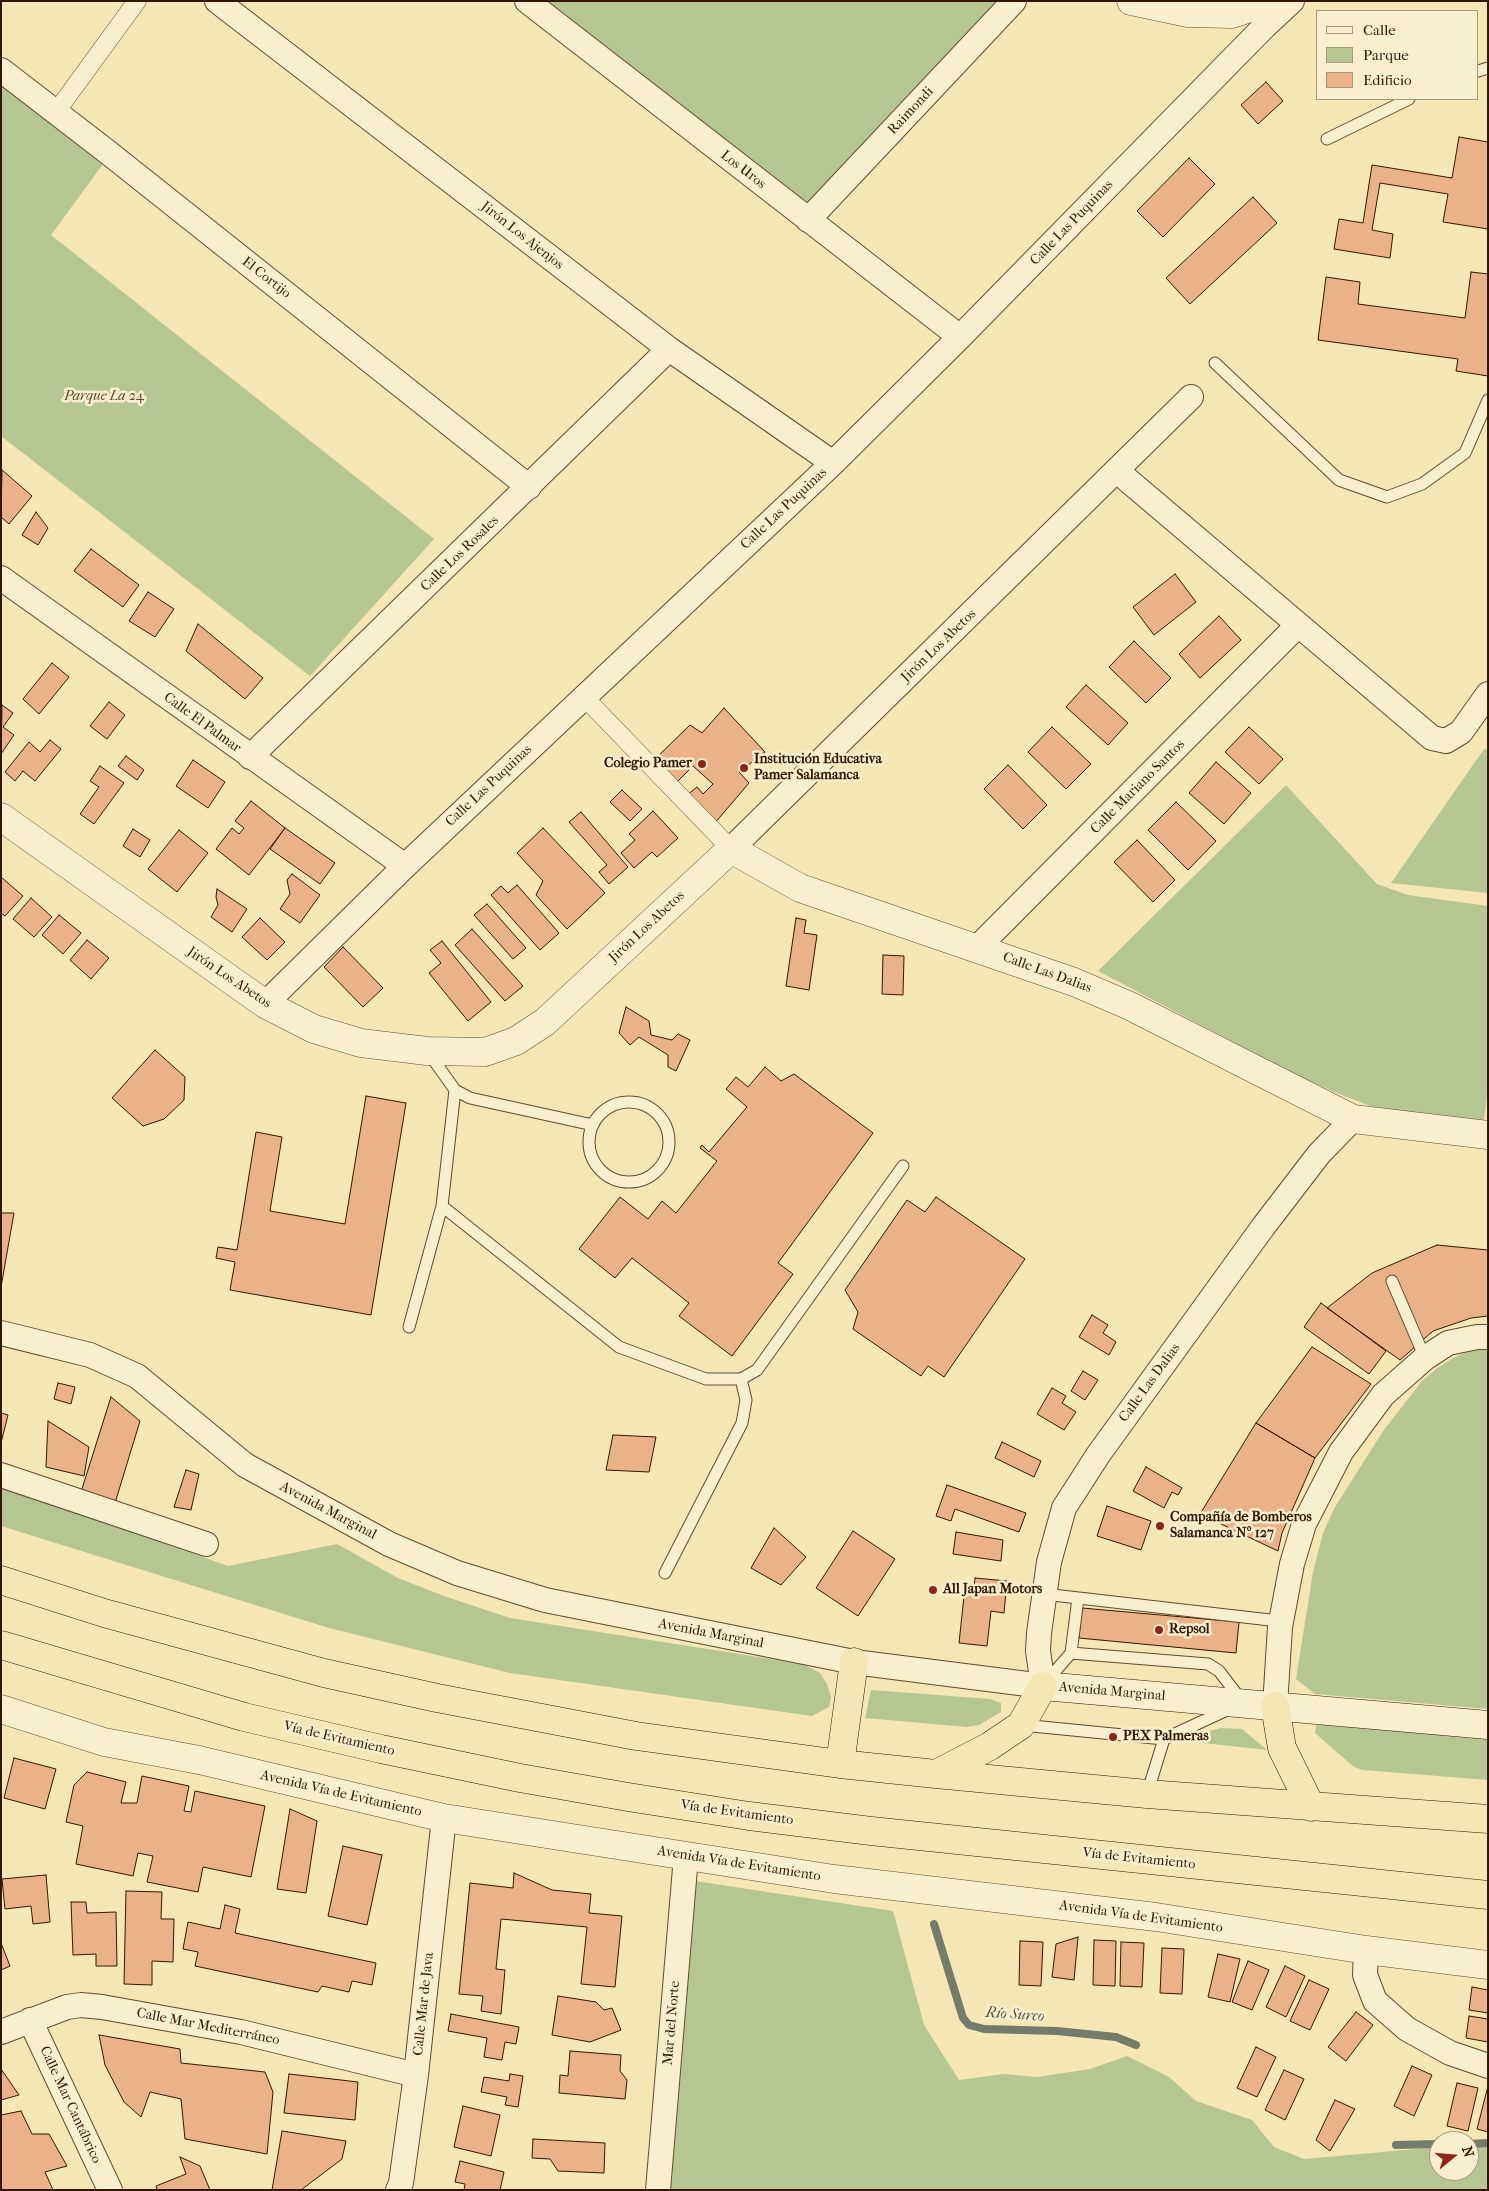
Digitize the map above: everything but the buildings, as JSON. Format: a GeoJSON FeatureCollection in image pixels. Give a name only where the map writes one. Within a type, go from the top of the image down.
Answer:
{"type":"FeatureCollection","features":[{"type":"Feature","properties":{"kind":"highway"},"geometry":{"type":"LineString","coordinates":[[1,1580],[104,1613],[324,1673],[437,1698],[636,1736],[840,1764],[936,1774],[1147,1794],[1488,1819]]}},
{"type":"Feature","properties":{"kind":"highway","name":"Vía de Evitamiento"},"geometry":{"type":"LineString","coordinates":[[1,1645],[244,1717],[381,1749],[520,1778],[628,1797],[749,1816],[871,1832],[1488,1895]]}},
{"type":"Feature","properties":{"kind":"highway"},"geometry":{"type":"LineString","coordinates":[[840,1764],[854,1662]]}},
{"type":"Feature","properties":{"kind":"highway"},"geometry":{"type":"LineString","coordinates":[[936,1774],[990,1746],[1020,1725],[1043,1686]]}},
{"type":"Feature","properties":{"kind":"highway"},"geometry":{"type":"LineString","coordinates":[[1275,1706],[1282,1748],[1311,1807]]}},
{"type":"Feature","properties":{"kind":"street"},"geometry":{"type":"LineString","coordinates":[[56,112],[137,1]]}},
{"type":"Feature","properties":{"kind":"street","name":"Jirón Los Ajenjos"},"geometry":{"type":"LineString","coordinates":[[217,1],[669,349],[833,463]]}},
{"type":"Feature","properties":{"kind":"street","name":"Los Uros"},"geometry":{"type":"LineString","coordinates":[[528,1],[960,337]]}},
{"type":"Feature","properties":{"kind":"street","name":"Raimondi"},"geometry":{"type":"LineString","coordinates":[[808,220],[1014,1]]}},
{"type":"Feature","properties":{"kind":"street"},"geometry":{"type":"LineString","coordinates":[[1131,1],[1188,13],[1232,14],[1271,1]]}},
{"type":"Feature","properties":{"kind":"street","name":"Calle Las Puquinas"},"geometry":{"type":"LineString","coordinates":[[265,1004],[405,866],[833,463],[960,337],[1264,27],[1292,1]]}},
{"type":"Feature","properties":{"kind":"street","name":"El Cortijo"},"geometry":{"type":"LineString","coordinates":[[1,70],[529,487]]}},
{"type":"Feature","properties":{"kind":"street","name":"Calle Los Rosales"},"geometry":{"type":"LineString","coordinates":[[250,758],[669,349]]}},
{"type":"Feature","properties":{"kind":"street","name":"Jirón Los Abetos"},"geometry":{"type":"LineString","coordinates":[[1,817],[265,1004],[314,1029],[352,1040],[427,1051],[484,1052],[516,1041],[545,1022],[731,849],[1117,472],[1191,397]]}},
{"type":"Feature","properties":{"kind":"street"},"geometry":{"type":"LineString","coordinates":[[1117,472],[1432,738],[1446,741],[1461,732],[1488,694]]}},
{"type":"Feature","properties":{"kind":"street","name":"Calle El Palmar"},"geometry":{"type":"LineString","coordinates":[[1,578],[250,758],[405,866]]}},
{"type":"Feature","properties":{"kind":"street","name":"Calle Mariano Santos"},"geometry":{"type":"LineString","coordinates":[[978,948],[1298,625]]}},
{"type":"Feature","properties":{"kind":"street"},"geometry":{"type":"LineString","coordinates":[[584,697],[731,849]]}},
{"type":"Feature","properties":{"kind":"street","name":"Calle Las Dalias"},"geometry":{"type":"LineString","coordinates":[[731,849],[800,888],[1074,982],[1130,1006],[1353,1119],[1488,1134]]}},
{"type":"Feature","properties":{"kind":"street","name":"Calle Las Dalias"},"geometry":{"type":"LineString","coordinates":[[1043,1686],[1038,1650],[1044,1594],[1049,1562],[1064,1508],[1098,1455],[1296,1183],[1319,1154],[1353,1119]]}},
{"type":"Feature","properties":{"kind":"street","name":"Avenida Marginal"},"geometry":{"type":"LineString","coordinates":[[1,1333],[90,1355],[137,1376],[245,1465],[389,1544],[457,1573],[544,1600],[854,1662],[1043,1686],[1488,1726]]}},
{"type":"Feature","properties":{"kind":"street"},"geometry":{"type":"LineString","coordinates":[[1275,1706],[1280,1627],[1292,1564],[1304,1524],[1340,1452],[1383,1395],[1425,1358],[1448,1342],[1488,1337]]}},
{"type":"Feature","properties":{"kind":"street"},"geometry":{"type":"LineString","coordinates":[[1,1475],[206,1544]]}},
{"type":"Feature","properties":{"kind":"street","name":"Avenida Vía de Evitamiento"},"geometry":{"type":"LineString","coordinates":[[1,1709],[104,1742],[199,1760],[444,1818],[834,1879],[1156,1917],[1366,1950],[1488,1965]]}},
{"type":"Feature","properties":{"kind":"street","name":"Calle Mar de Java"},"geometry":{"type":"LineString","coordinates":[[398,2190],[416,2075],[444,1818]]}},
{"type":"Feature","properties":{"kind":"street","name":"Mar del Norte"},"geometry":{"type":"LineString","coordinates":[[658,2190],[686,1856]]}},
{"type":"Feature","properties":{"kind":"street"},"geometry":{"type":"LineString","coordinates":[[1366,1950],[1365,1975],[1375,2001],[1407,2029],[1450,2053],[1488,2066]]}},
{"type":"Feature","properties":{"kind":"street","name":"Calle Mar Mediterráneo"},"geometry":{"type":"LineString","coordinates":[[1,2032],[72,2005],[102,2007],[241,2032],[416,2075]]}},
{"type":"Feature","properties":{"kind":"street","name":"Calle Mar Cantábrico"},"geometry":{"type":"LineString","coordinates":[[30,2020],[110,2190]]}},
{"type":"Feature","properties":{"kind":"lane"},"geometry":{"type":"LineString","coordinates":[[1327,139],[1407,100]]}},
{"type":"Feature","properties":{"kind":"lane"},"geometry":{"type":"LineString","coordinates":[[1215,363],[1339,480],[1386,497],[1422,484],[1465,453],[1488,400]]}},
{"type":"Feature","properties":{"kind":"lane"},"geometry":{"type":"LineString","coordinates":[[427,1051],[456,1090],[470,1098],[593,1125]]}},
{"type":"Feature","properties":{"kind":"lane"},"geometry":{"type":"LineString","coordinates":[[409,1327],[442,1206],[456,1090]]}},
{"type":"Feature","properties":{"kind":"lane"},"geometry":{"type":"LineString","coordinates":[[623,1102],[636,1102],[648,1107],[658,1115],[666,1126],[669,1138],[668,1151],[663,1164],[654,1173],[642,1180],[629,1182],[616,1180],[605,1173],[596,1163],[591,1151],[590,1138],[593,1125],[600,1114],[610,1106],[623,1102]]}},
{"type":"Feature","properties":{"kind":"lane"},"geometry":{"type":"LineString","coordinates":[[442,1206],[619,1347],[706,1379],[741,1379],[758,1370],[902,1166]]}},
{"type":"Feature","properties":{"kind":"lane"},"geometry":{"type":"LineString","coordinates":[[1392,1281],[1425,1358]]}},
{"type":"Feature","properties":{"kind":"lane"},"geometry":{"type":"LineString","coordinates":[[665,1573],[742,1423],[746,1400],[741,1379]]}},
{"type":"Feature","properties":{"kind":"lane"},"geometry":{"type":"LineString","coordinates":[[1044,1594],[1270,1620],[1280,1627]]}},
{"type":"Feature","properties":{"kind":"lane"},"geometry":{"type":"LineString","coordinates":[[1043,1686],[1071,1653],[1078,1598]]}},
{"type":"Feature","properties":{"kind":"lane"},"geometry":{"type":"LineString","coordinates":[[1020,1725],[1164,1739],[1243,1703],[1219,1671],[1208,1664],[1071,1653]]}},
{"type":"Feature","properties":{"kind":"lane"},"geometry":{"type":"LineString","coordinates":[[1147,1794],[1164,1739]]}},
{"type":"Feature","properties":{"kind":"green space"},"geometry":{"type":"Polygon","coordinates":[[[548,1],[1000,1],[808,204],[548,1]]]}},
{"type":"Feature","properties":{"kind":"green space","name":"Parque La 24"},"geometry":{"type":"Polygon","coordinates":[[[1,87],[103,164],[51,235],[434,539],[310,676],[1,436],[1,87]]]}},
{"type":"Feature","properties":{"kind":"green space"},"geometry":{"type":"Polygon","coordinates":[[[1484,749],[1488,750],[1488,893],[1391,883],[1484,749]]]}},
{"type":"Feature","properties":{"kind":"green space"},"geometry":{"type":"Polygon","coordinates":[[[1286,785],[1377,884],[1408,895],[1488,906],[1488,1086],[1484,1120],[1402,1114],[1370,1106],[1302,1078],[1098,971],[1286,785]]]}},
{"type":"Feature","properties":{"kind":"green space"},"geometry":{"type":"Polygon","coordinates":[[[1488,1346],[1488,1709],[1315,1694],[1296,1679],[1313,1572],[1323,1533],[1335,1507],[1383,1431],[1422,1381],[1453,1358],[1470,1350],[1488,1346]]]}},
{"type":"Feature","properties":{"kind":"green space"},"geometry":{"type":"Polygon","coordinates":[[[1,1485],[228,1566],[337,1544],[398,1578],[510,1618],[803,1664],[820,1673],[827,1684],[831,1697],[829,1707],[812,1716],[510,1673],[329,1628],[1,1526],[1,1485]]]}},
{"type":"Feature","properties":{"kind":"green space"},"geometry":{"type":"Polygon","coordinates":[[[871,1690],[990,1699],[1001,1703],[1001,1712],[979,1725],[967,1727],[865,1718],[871,1690]]]}},
{"type":"Feature","properties":{"kind":"green space"},"geometry":{"type":"Polygon","coordinates":[[[1325,1724],[1488,1739],[1488,1780],[1363,1770],[1354,1767],[1315,1733],[1316,1726],[1325,1724]]]}},
{"type":"Feature","properties":{"kind":"green space"},"geometry":{"type":"Polygon","coordinates":[[[1221,1728],[1242,1729],[1267,1750],[1185,1741],[1186,1737],[1221,1728]]]}},
{"type":"Feature","properties":{"kind":"green space"},"geometry":{"type":"Polygon","coordinates":[[[695,1881],[893,1911],[924,2025],[959,2080],[1004,2074],[1037,2077],[1090,2069],[1127,2056],[1169,2077],[1196,2101],[1252,2120],[1274,2147],[1304,2159],[1429,2148],[1429,2181],[1479,2181],[1479,2147],[1488,2147],[1488,2190],[663,2190],[695,1881]]]}},
{"type":"Feature","properties":{"kind":"waterway","name":"Río Surco"},"geometry":{"type":"LineString","coordinates":[[934,1924],[963,2018],[969,2025],[984,2029],[1057,2031],[1116,2037],[1136,2045]]}},
{"type":"Feature","properties":{"kind":"waterway","name":"Río Surco"},"geometry":{"type":"LineString","coordinates":[[1479,2143],[1488,2143]]}},
{"type":"Feature","properties":{"kind":"waterway","name":"Río Surco"},"geometry":{"type":"LineString","coordinates":[[1396,2145],[1429,2144]]}},
{"type":"Feature","properties":{"kind":"place","name":"Colegio Pamer"},"geometry":{"type":"Point","coordinates":[702,764]}},
{"type":"Feature","properties":{"kind":"place","name":"Institución Educativa Pamer Salamanca"},"geometry":{"type":"Point","coordinates":[744,768]}},
{"type":"Feature","properties":{"kind":"place","name":"Compañía de Bomberos Salamanca Nº 127"},"geometry":{"type":"Point","coordinates":[1160,1526]}},
{"type":"Feature","properties":{"kind":"place","name":"All Japan Motors"},"geometry":{"type":"Point","coordinates":[933,1590]}},
{"type":"Feature","properties":{"kind":"place","name":"Repsol"},"geometry":{"type":"Point","coordinates":[1159,1630]}},
{"type":"Feature","properties":{"kind":"place","name":"PEX Palmeras"},"geometry":{"type":"Point","coordinates":[1113,1737]}}]}
